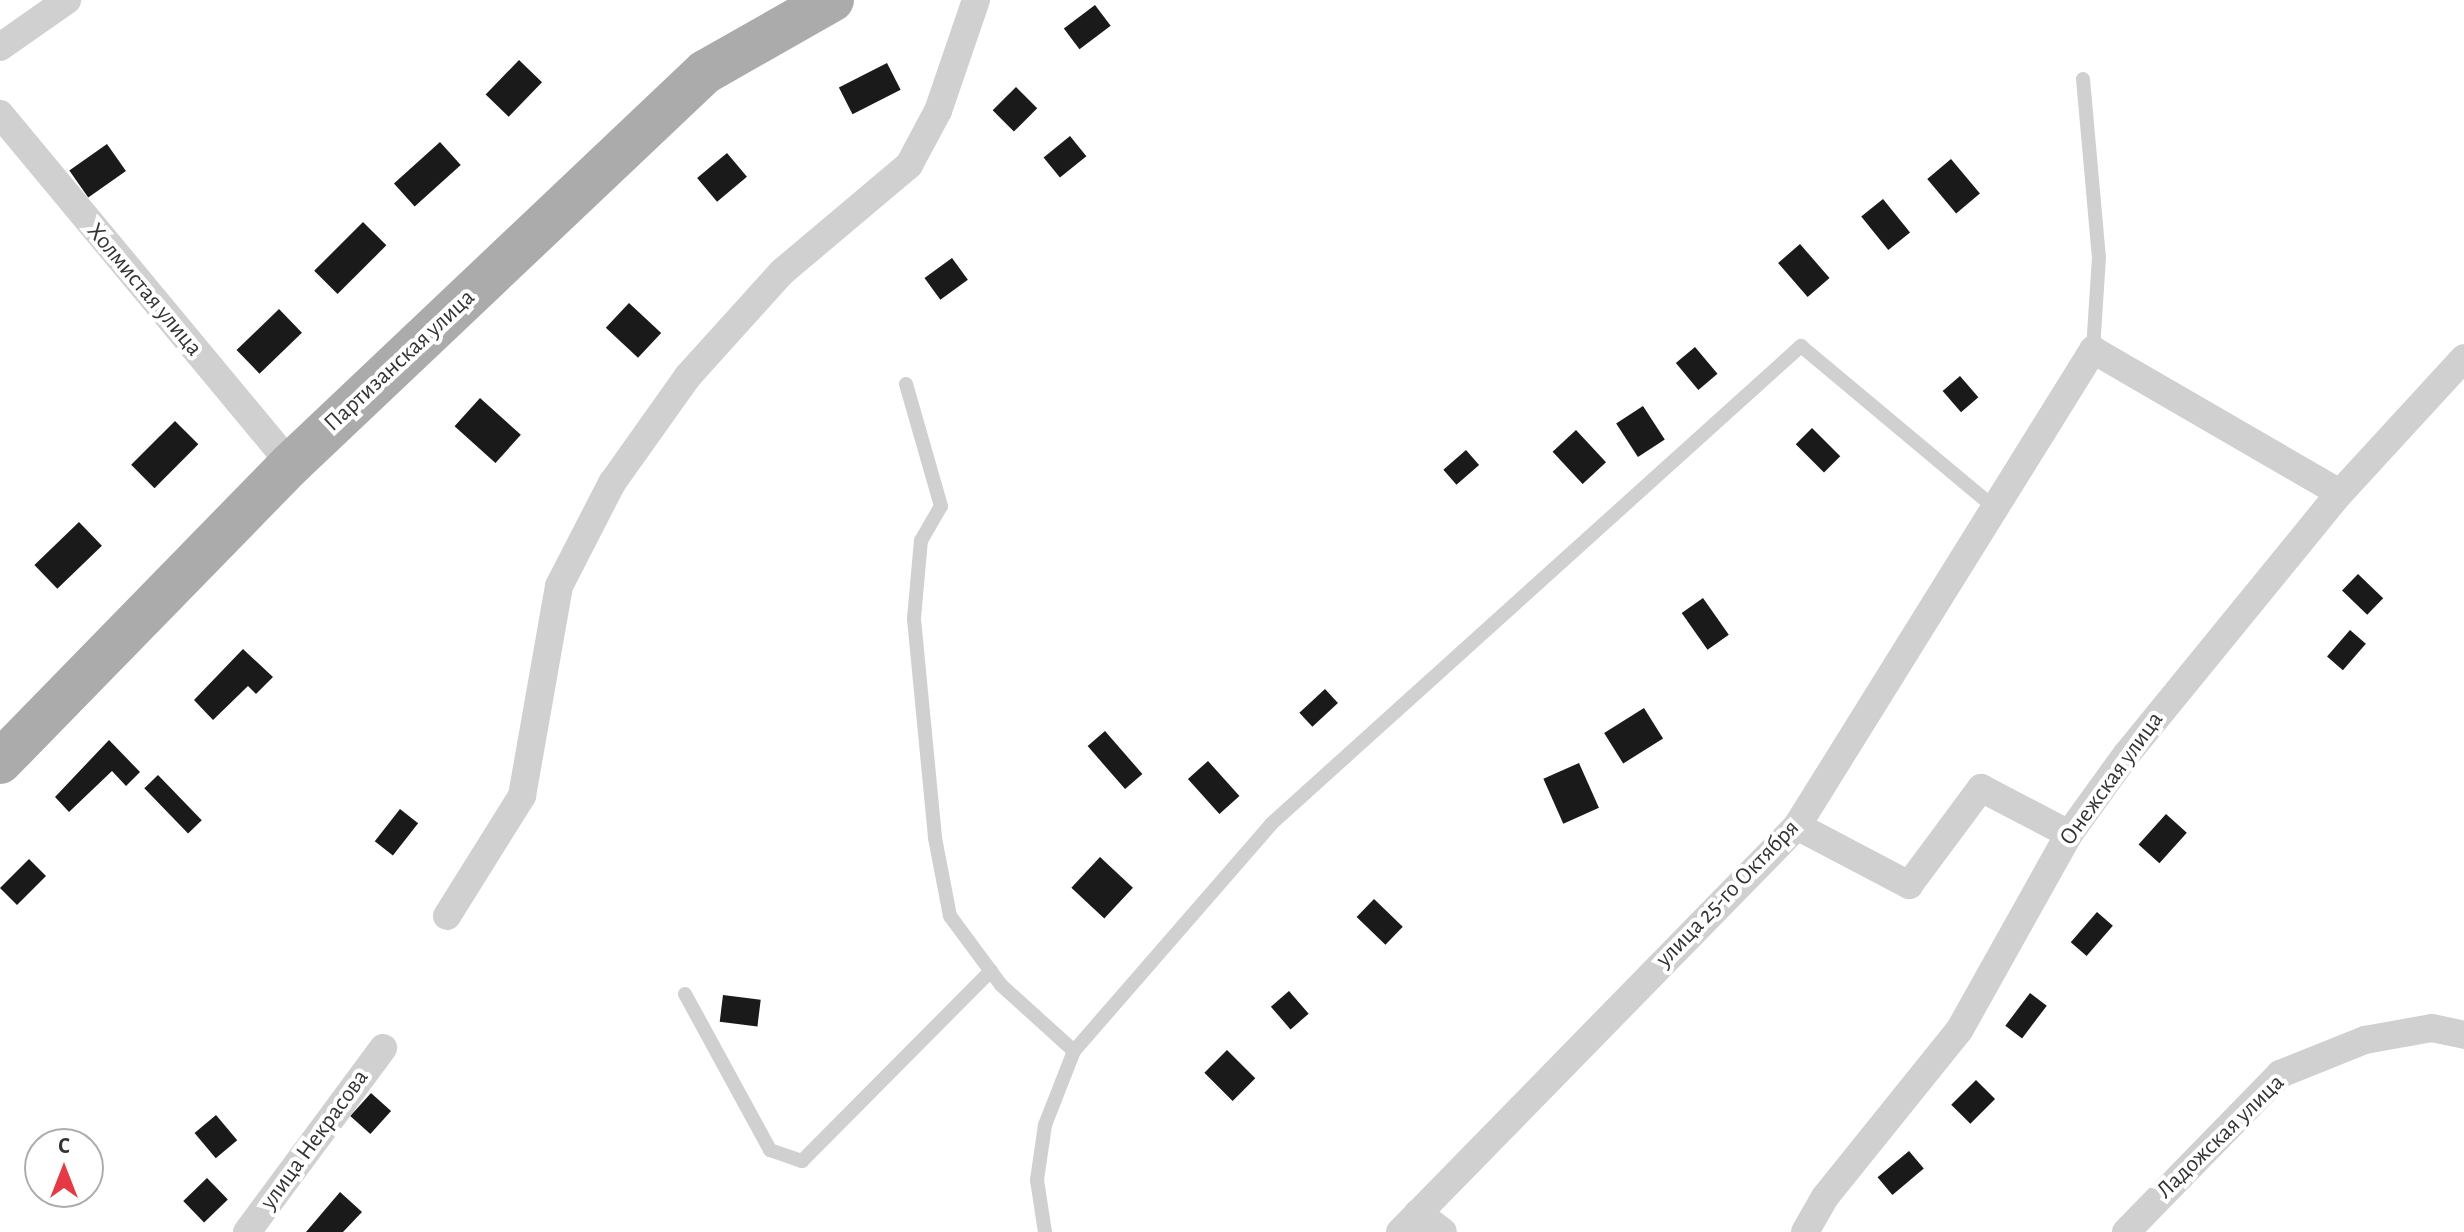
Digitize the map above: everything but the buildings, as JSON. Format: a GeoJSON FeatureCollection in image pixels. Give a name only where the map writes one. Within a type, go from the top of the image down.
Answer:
{"type":"FeatureCollection","features":[{"type":"Feature","properties":{"kind":"main road","name":"Партизанская улица"},"geometry":{"type":"LineString","coordinates":[[0,762],[291,464],[705,72],[832,0]]}},
{"type":"Feature","properties":{"kind":"street"},"geometry":{"type":"LineString","coordinates":[[0,47],[67,0]]}},
{"type":"Feature","properties":{"kind":"street"},"geometry":{"type":"LineString","coordinates":[[447,916],[522,796],[543,652],[559,586],[612,483],[688,376],[782,272],[909,165],[938,111],[976,0]]}},
{"type":"Feature","properties":{"kind":"street","name":"Холмистая улица"},"geometry":{"type":"LineString","coordinates":[[0,114],[291,464]]}},
{"type":"Feature","properties":{"kind":"street"},"geometry":{"type":"LineString","coordinates":[[2093,350],[2340,493]]}},
{"type":"Feature","properties":{"kind":"street","name":"улица 25-го Октября"},"geometry":{"type":"LineString","coordinates":[[1409,1222],[1797,826],[1998,511],[2093,350]]}},
{"type":"Feature","properties":{"kind":"street","name":"Онежская улица"},"geometry":{"type":"LineString","coordinates":[[1805,1232],[1825,1197],[1960,1029],[2069,834],[2340,493],[2464,358]]}},
{"type":"Feature","properties":{"kind":"street"},"geometry":{"type":"LineString","coordinates":[[1797,826],[1909,885],[1981,788],[2069,834]]}},
{"type":"Feature","properties":{"kind":"street","name":"Ладожская улица"},"geometry":{"type":"LineString","coordinates":[[2126,1232],[2280,1074],[2365,1040],[2432,1028],[2464,1035]]}},
{"type":"Feature","properties":{"kind":"street","name":"улица Некрасова"},"geometry":{"type":"LineString","coordinates":[[247,1232],[383,1048]]}},
{"type":"Feature","properties":{"kind":"street"},"geometry":{"type":"LineString","coordinates":[[1409,1222],[1443,1232]]}},
{"type":"Feature","properties":{"kind":"lane"},"geometry":{"type":"LineString","coordinates":[[2083,79],[2099,257],[2093,350]]}},
{"type":"Feature","properties":{"kind":"lane"},"geometry":{"type":"LineString","coordinates":[[1045,1232],[1037,1180],[1045,1125],[1074,1051],[1271,824],[1801,346],[1998,511]]}},
{"type":"Feature","properties":{"kind":"lane"},"geometry":{"type":"LineString","coordinates":[[906,384],[941,506],[921,540],[914,619],[935,838],[950,916],[991,971],[1074,1051]]}},
{"type":"Feature","properties":{"kind":"lane"},"geometry":{"type":"LineString","coordinates":[[685,994],[770,1150],[802,1161],[991,971]]}}]}
